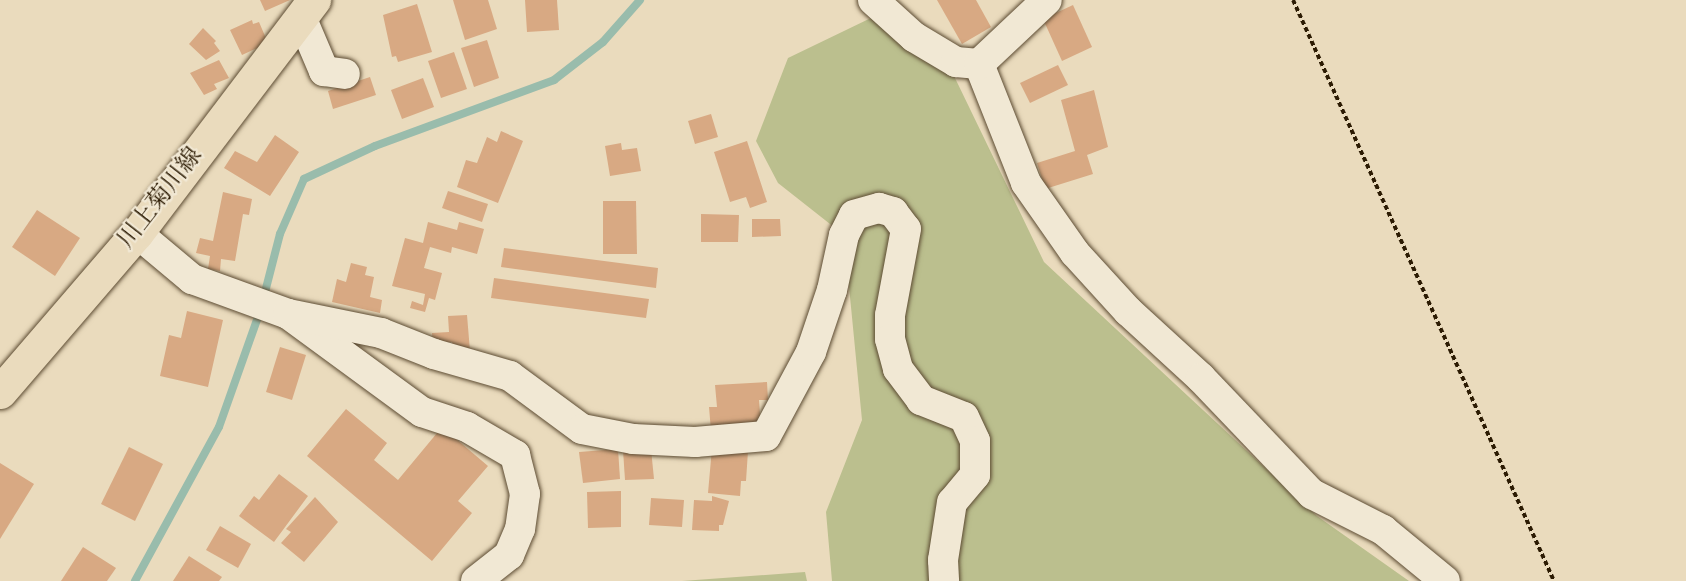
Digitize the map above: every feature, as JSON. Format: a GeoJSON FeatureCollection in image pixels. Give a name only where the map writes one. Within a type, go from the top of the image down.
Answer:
{"type":"FeatureCollection","features":[{"type":"Feature","properties":{"kind":"main road","name":"川上菊川線"},"geometry":{"type":"LineString","coordinates":[[0,392],[137,233],[308,8]]}},
{"type":"Feature","properties":{"kind":"street"},"geometry":{"type":"LineString","coordinates":[[892,5],[914,37],[956,62],[979,64],[1047,0]]}},
{"type":"Feature","properties":{"kind":"street"},"geometry":{"type":"LineString","coordinates":[[308,8],[324,71],[345,74]]}},
{"type":"Feature","properties":{"kind":"street"},"geometry":{"type":"LineString","coordinates":[[979,64],[1026,183],[1074,253],[1312,494],[1383,530],[1445,581]]}},
{"type":"Feature","properties":{"kind":"street"},"geometry":{"type":"LineString","coordinates":[[137,233],[192,279],[269,306],[381,333],[434,354],[510,376],[582,429],[633,438],[695,442],[766,436],[811,352],[832,290],[844,235],[854,215],[879,208],[893,213],[906,229],[890,315],[890,339],[898,369],[921,400],[964,417],[975,441],[975,475],[952,502],[943,560],[944,581]]}},
{"type":"Feature","properties":{"kind":"street"},"geometry":{"type":"LineString","coordinates":[[269,306],[422,412],[467,427],[515,455],[525,494],[520,529],[509,555],[476,581]]}},
{"type":"Feature","properties":{"kind":"path"},"geometry":{"type":"LineString","coordinates":[[1293,0],[1554,581]]}},
{"type":"Feature","properties":{"kind":"green space"},"geometry":{"type":"Polygon","coordinates":[[[873,17],[955,78],[1044,262],[1317,516],[1409,581],[832,581],[826,512],[862,420],[844,235],[778,183],[756,141],[788,58],[873,17]]]}},
{"type":"Feature","properties":{"kind":"green space"},"geometry":{"type":"Polygon","coordinates":[[[805,572],[807,581],[682,581],[805,572]]]}},
{"type":"Feature","properties":{"kind":"building"},"geometry":{"type":"Polygon","coordinates":[[[260,0],[290,0],[265,11],[260,0]]]}},
{"type":"Feature","properties":{"kind":"building"},"geometry":{"type":"Polygon","coordinates":[[[453,0],[488,0],[497,29],[465,40],[453,0]]]}},
{"type":"Feature","properties":{"kind":"building"},"geometry":{"type":"Polygon","coordinates":[[[525,0],[557,0],[559,30],[527,32],[525,0]]]}},
{"type":"Feature","properties":{"kind":"building"},"geometry":{"type":"Polygon","coordinates":[[[937,0],[976,0],[991,27],[962,44],[937,0]]]}},
{"type":"Feature","properties":{"kind":"building"},"geometry":{"type":"Polygon","coordinates":[[[417,4],[432,52],[398,62],[396,56],[392,57],[383,15],[417,4]]]}},
{"type":"Feature","properties":{"kind":"building"},"geometry":{"type":"Polygon","coordinates":[[[1073,5],[1092,47],[1062,61],[1043,19],[1073,5]]]}},
{"type":"Feature","properties":{"kind":"building"},"geometry":{"type":"Polygon","coordinates":[[[252,20],[253,24],[259,22],[268,43],[242,55],[230,30],[252,20]]]}},
{"type":"Feature","properties":{"kind":"building"},"geometry":{"type":"Polygon","coordinates":[[[203,28],[216,41],[214,43],[220,51],[206,60],[189,44],[203,28]]]}},
{"type":"Feature","properties":{"kind":"building"},"geometry":{"type":"Polygon","coordinates":[[[487,40],[499,78],[474,87],[461,48],[487,40]]]}},
{"type":"Feature","properties":{"kind":"building"},"geometry":{"type":"Polygon","coordinates":[[[454,52],[467,89],[441,98],[428,61],[454,52]]]}},
{"type":"Feature","properties":{"kind":"building"},"geometry":{"type":"Polygon","coordinates":[[[219,60],[229,78],[214,84],[217,89],[204,95],[190,73],[219,60]]]}},
{"type":"Feature","properties":{"kind":"building"},"geometry":{"type":"Polygon","coordinates":[[[1058,65],[1068,85],[1030,103],[1020,83],[1058,65]]]}},
{"type":"Feature","properties":{"kind":"building"},"geometry":{"type":"Polygon","coordinates":[[[370,77],[376,95],[333,109],[328,91],[370,77]]]}},
{"type":"Feature","properties":{"kind":"building"},"geometry":{"type":"Polygon","coordinates":[[[423,78],[434,107],[402,119],[391,90],[423,78]]]}},
{"type":"Feature","properties":{"kind":"building"},"geometry":{"type":"Polygon","coordinates":[[[1094,90],[1108,147],[1087,155],[1093,174],[1045,189],[1037,163],[1075,151],[1061,100],[1094,90]]]}},
{"type":"Feature","properties":{"kind":"building"},"geometry":{"type":"Polygon","coordinates":[[[711,114],[718,137],[695,144],[688,121],[711,114]]]}},
{"type":"Feature","properties":{"kind":"building"},"geometry":{"type":"Polygon","coordinates":[[[501,131],[523,141],[498,203],[457,187],[466,160],[477,163],[487,137],[497,142],[501,131]]]}},
{"type":"Feature","properties":{"kind":"building"},"geometry":{"type":"Polygon","coordinates":[[[275,135],[299,152],[270,196],[224,168],[235,151],[257,162],[275,135]]]}},
{"type":"Feature","properties":{"kind":"building"},"geometry":{"type":"Polygon","coordinates":[[[747,141],[767,202],[750,208],[746,197],[730,202],[714,152],[747,141]]]}},
{"type":"Feature","properties":{"kind":"building"},"geometry":{"type":"Polygon","coordinates":[[[621,143],[622,150],[637,148],[641,171],[610,176],[605,146],[621,143]]]}},
{"type":"Feature","properties":{"kind":"building"},"geometry":{"type":"Polygon","coordinates":[[[448,191],[488,204],[482,222],[442,208],[448,191]]]}},
{"type":"Feature","properties":{"kind":"building"},"geometry":{"type":"Polygon","coordinates":[[[223,192],[252,199],[249,215],[243,214],[235,261],[221,259],[220,271],[208,269],[210,256],[196,253],[200,238],[213,241],[223,192]]]}},
{"type":"Feature","properties":{"kind":"building"},"geometry":{"type":"Polygon","coordinates":[[[603,201],[636,201],[637,254],[603,254],[603,201]]]}},
{"type":"Feature","properties":{"kind":"building"},"geometry":{"type":"Polygon","coordinates":[[[37,210],[80,238],[55,276],[12,247],[37,210]]]}},
{"type":"Feature","properties":{"kind":"building"},"geometry":{"type":"Polygon","coordinates":[[[701,214],[739,215],[738,242],[701,242],[701,214]]]}},
{"type":"Feature","properties":{"kind":"building"},"geometry":{"type":"Polygon","coordinates":[[[752,219],[780,219],[781,236],[752,237],[752,219]]]}},
{"type":"Feature","properties":{"kind":"building"},"geometry":{"type":"Polygon","coordinates":[[[428,222],[457,230],[459,222],[484,229],[477,254],[452,247],[451,253],[430,247],[424,268],[442,273],[435,300],[429,298],[425,312],[410,308],[412,301],[423,305],[425,294],[392,286],[405,238],[423,243],[428,222]]]}},
{"type":"Feature","properties":{"kind":"building"},"geometry":{"type":"Polygon","coordinates":[[[504,248],[658,268],[656,288],[501,267],[504,248]]]}},
{"type":"Feature","properties":{"kind":"building"},"geometry":{"type":"Polygon","coordinates":[[[351,263],[367,267],[365,275],[374,277],[370,297],[382,300],[380,313],[332,302],[337,279],[346,282],[351,263]]]}},
{"type":"Feature","properties":{"kind":"building"},"geometry":{"type":"Polygon","coordinates":[[[494,278],[649,299],[646,318],[491,298],[494,278]]]}},
{"type":"Feature","properties":{"kind":"building"},"geometry":{"type":"Polygon","coordinates":[[[187,311],[223,320],[208,387],[160,376],[169,335],[181,338],[187,311]]]}},
{"type":"Feature","properties":{"kind":"building"},"geometry":{"type":"Polygon","coordinates":[[[467,315],[470,351],[453,352],[452,342],[433,344],[432,333],[449,332],[448,316],[467,315]]]}},
{"type":"Feature","properties":{"kind":"building"},"geometry":{"type":"Polygon","coordinates":[[[280,347],[306,355],[292,400],[266,392],[280,347]]]}},
{"type":"Feature","properties":{"kind":"building"},"geometry":{"type":"Polygon","coordinates":[[[767,382],[768,400],[759,400],[761,428],[711,431],[709,407],[717,407],[715,385],[767,382]]]}},
{"type":"Feature","properties":{"kind":"building"},"geometry":{"type":"Polygon","coordinates":[[[346,409],[387,443],[374,460],[398,480],[442,427],[488,466],[458,501],[472,513],[432,561],[307,456],[346,409]]]}},
{"type":"Feature","properties":{"kind":"building"},"geometry":{"type":"Polygon","coordinates":[[[129,447],[163,464],[135,521],[101,504],[129,447]]]}},
{"type":"Feature","properties":{"kind":"building"},"geometry":{"type":"Polygon","coordinates":[[[712,448],[748,451],[746,481],[741,481],[740,496],[708,493],[712,448]]]}},
{"type":"Feature","properties":{"kind":"building"},"geometry":{"type":"Polygon","coordinates":[[[618,449],[620,479],[583,483],[579,452],[618,449]]]}},
{"type":"Feature","properties":{"kind":"building"},"geometry":{"type":"Polygon","coordinates":[[[651,449],[654,479],[625,480],[623,450],[651,449]]]}},
{"type":"Feature","properties":{"kind":"building"},"geometry":{"type":"Polygon","coordinates":[[[0,463],[34,484],[0,539],[0,463]]]}},
{"type":"Feature","properties":{"kind":"building"},"geometry":{"type":"Polygon","coordinates":[[[279,474],[308,496],[274,542],[239,516],[254,496],[259,500],[279,474]]]}},
{"type":"Feature","properties":{"kind":"building"},"geometry":{"type":"Polygon","coordinates":[[[621,491],[621,527],[588,528],[587,492],[621,491]]]}},
{"type":"Feature","properties":{"kind":"building"},"geometry":{"type":"Polygon","coordinates":[[[712,496],[729,501],[723,525],[719,525],[719,531],[692,530],[694,500],[712,501],[712,496]]]}},
{"type":"Feature","properties":{"kind":"building"},"geometry":{"type":"Polygon","coordinates":[[[315,497],[338,522],[304,562],[281,543],[291,532],[286,529],[315,497]]]}},
{"type":"Feature","properties":{"kind":"building"},"geometry":{"type":"Polygon","coordinates":[[[651,498],[684,500],[682,527],[649,525],[651,498]]]}},
{"type":"Feature","properties":{"kind":"building"},"geometry":{"type":"Polygon","coordinates":[[[220,526],[251,544],[238,568],[206,550],[220,526]]]}},
{"type":"Feature","properties":{"kind":"building"},"geometry":{"type":"Polygon","coordinates":[[[83,547],[116,568],[107,581],[61,581],[83,547]]]}},
{"type":"Feature","properties":{"kind":"building"},"geometry":{"type":"Polygon","coordinates":[[[189,556],[222,577],[219,581],[173,581],[189,556]]]}},
{"type":"Feature","properties":{"kind":"waterway"},"geometry":{"type":"LineString","coordinates":[[263,300],[280,234],[304,179],[375,146],[554,80],[603,42],[640,0]]}},
{"type":"Feature","properties":{"kind":"waterway"},"geometry":{"type":"LineString","coordinates":[[135,581],[219,427],[260,311]]}}]}
